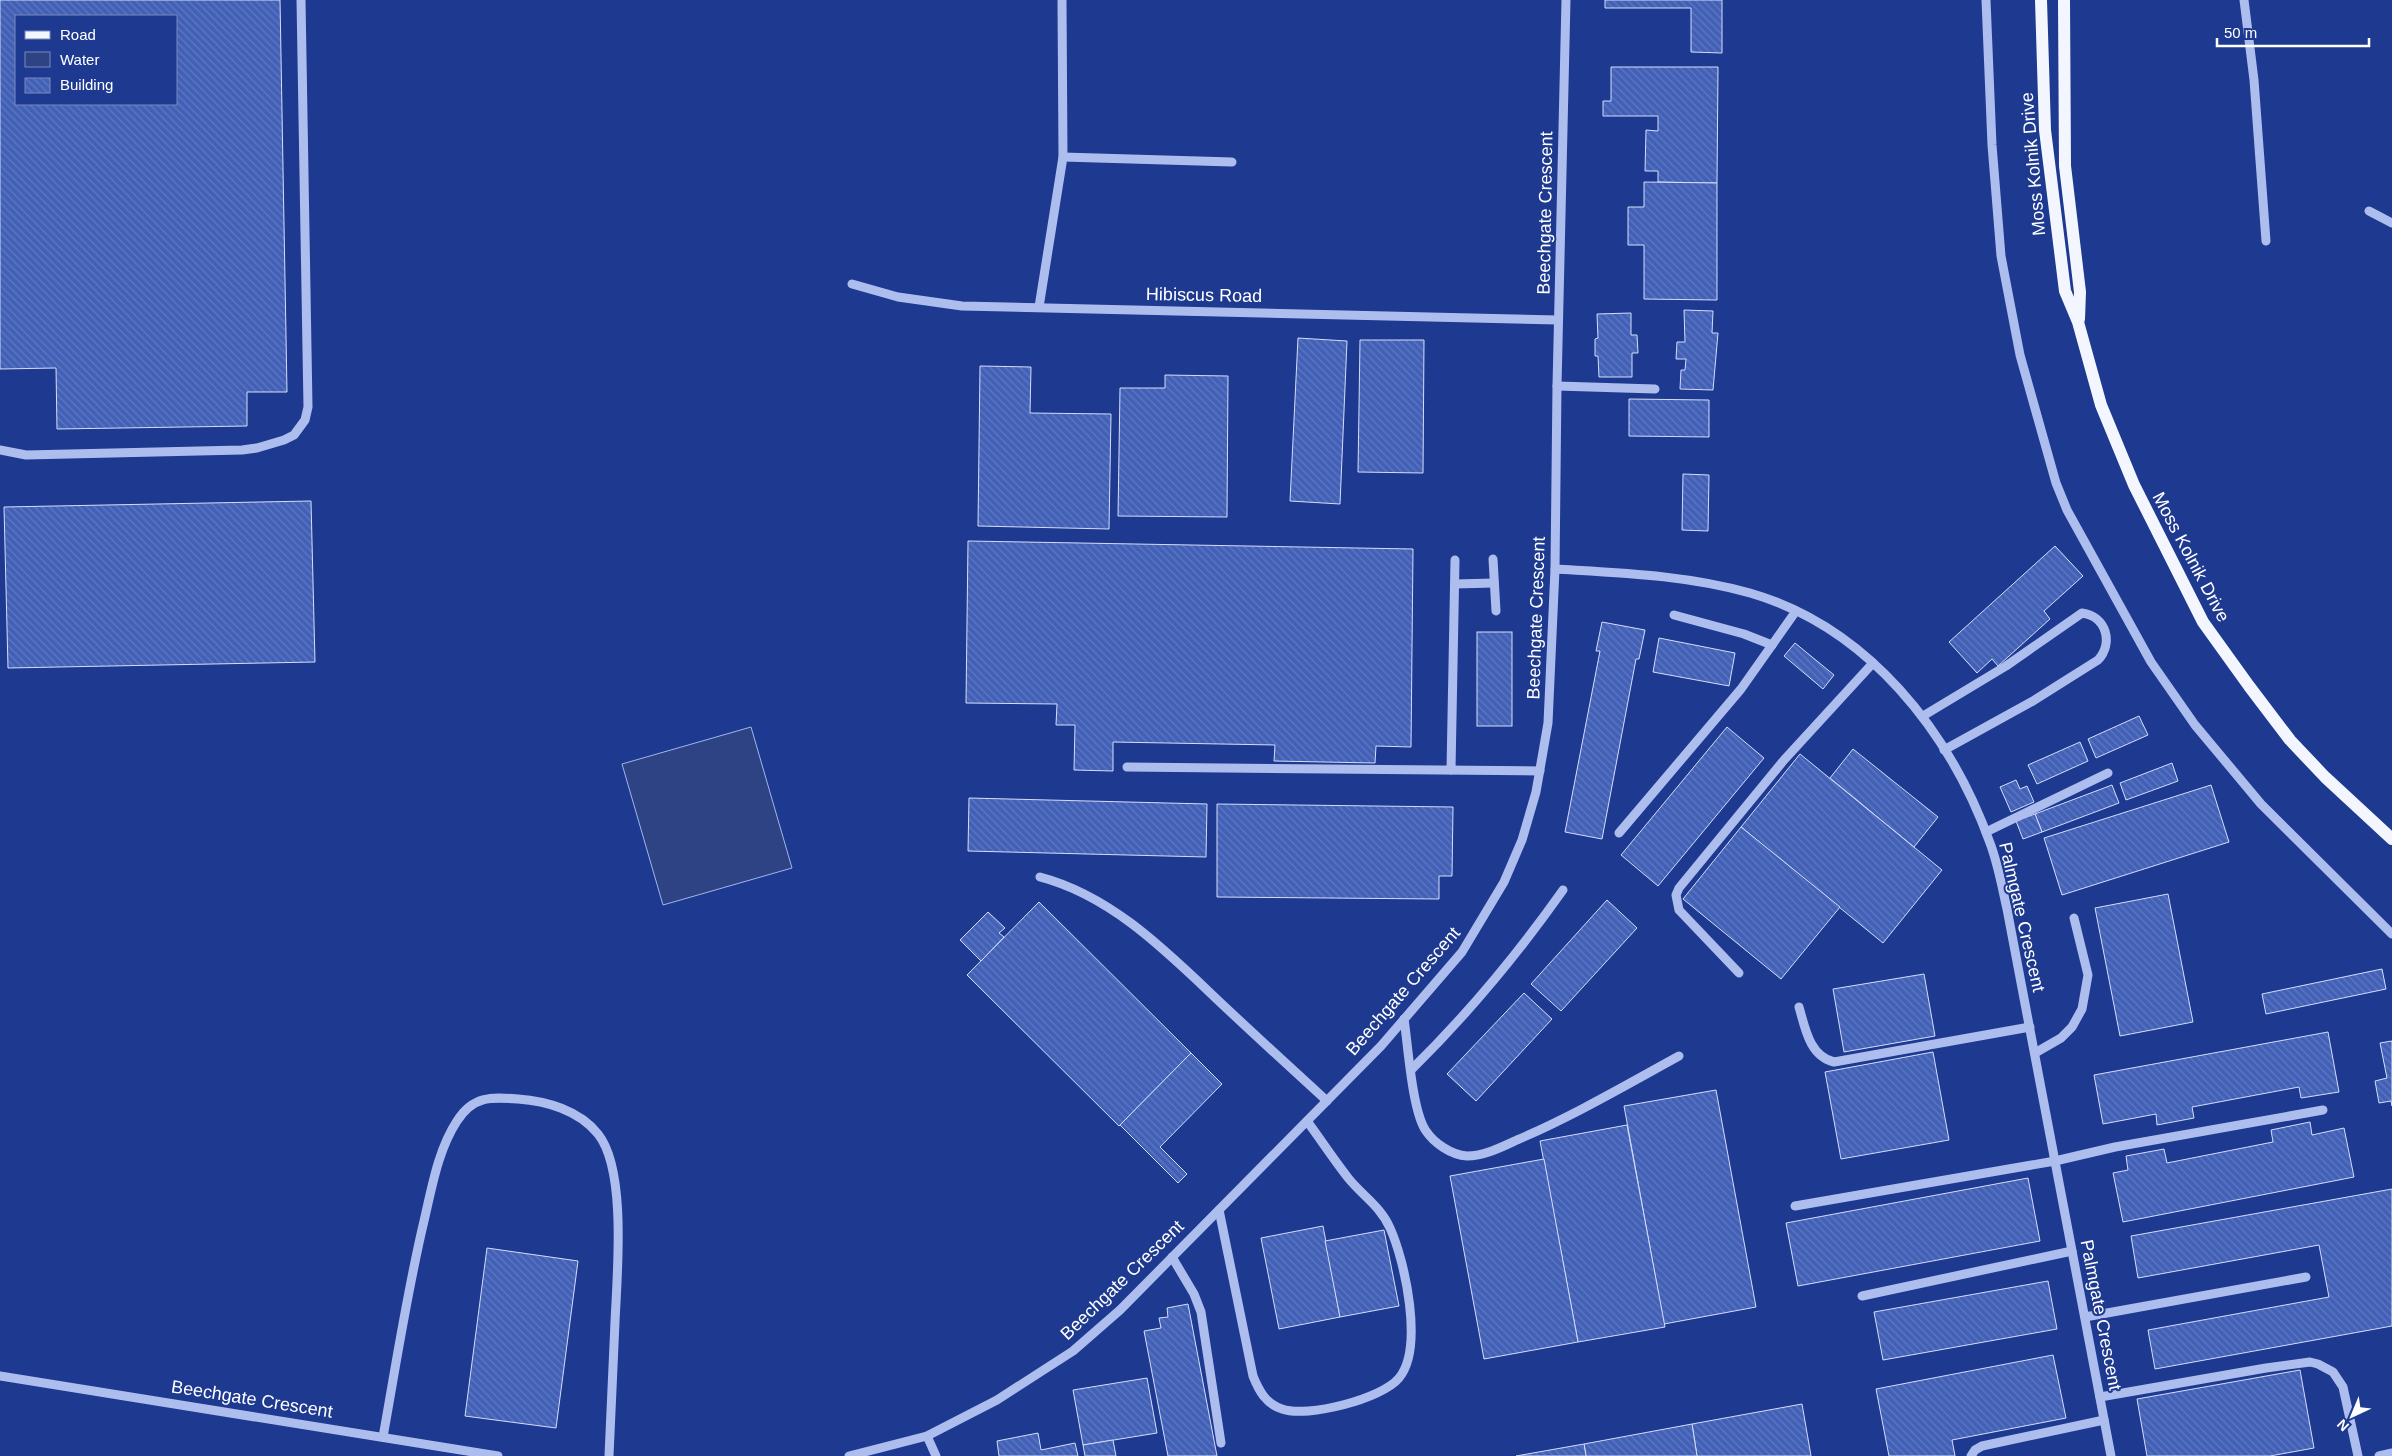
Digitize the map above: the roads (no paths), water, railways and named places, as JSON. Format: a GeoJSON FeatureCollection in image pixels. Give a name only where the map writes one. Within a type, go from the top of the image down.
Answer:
{"type":"FeatureCollection","features":[{"type":"Feature","properties":{"kind":"main road","name":"Moss Kolnik Drive"},"geometry":{"type":"LineString","coordinates":[[2041,0],[2045,130],[2065,291],[2078,322],[2105,414],[2134,485],[2203,622],[2290,740],[2325,777],[2392,839]]}},
{"type":"Feature","properties":{"kind":"main road","name":"Moss Kolnik Drive"},"geometry":{"type":"LineString","coordinates":[[2064,0],[2065,166],[2080,292],[2078,322]]}},
{"type":"Feature","properties":{"kind":"street"},"geometry":{"type":"LineString","coordinates":[[0,450],[26,455],[242,450],[284,440],[301,428],[308,407],[301,0]]}},
{"type":"Feature","properties":{"kind":"street"},"geometry":{"type":"LineString","coordinates":[[1039,307],[1063,157],[1062,0]]}},
{"type":"Feature","properties":{"kind":"street","name":"Beechgate Crescent"},"geometry":{"type":"LineString","coordinates":[[849,1456],[927,1436],[997,1400],[1073,1351],[1120,1310],[1404,1019],[1462,952],[1504,882],[1522,840],[1536,792],[1548,723],[1555,569],[1558,320],[1566,0]]}},
{"type":"Feature","properties":{"kind":"street"},"geometry":{"type":"LineString","coordinates":[[1986,0],[1992,145],[2000,256],[2020,355],[2056,483],[2067,510],[2151,662],[2194,725],[2261,804],[2392,934]]}},
{"type":"Feature","properties":{"kind":"street"},"geometry":{"type":"LineString","coordinates":[[2244,0],[2254,80],[2266,241]]}},
{"type":"Feature","properties":{"kind":"street"},"geometry":{"type":"LineString","coordinates":[[1063,157],[1232,162]]}},
{"type":"Feature","properties":{"kind":"street"},"geometry":{"type":"LineString","coordinates":[[2369,211],[2392,223]]}},
{"type":"Feature","properties":{"kind":"street","name":"Hibiscus Road"},"geometry":{"type":"LineString","coordinates":[[852,284],[923,303],[962,306],[1558,320]]}},
{"type":"Feature","properties":{"kind":"street"},"geometry":{"type":"LineString","coordinates":[[1557,386],[1655,389]]}},
{"type":"Feature","properties":{"kind":"street"},"geometry":{"type":"LineString","coordinates":[[1493,559],[1496,611]]}},
{"type":"Feature","properties":{"kind":"street"},"geometry":{"type":"LineString","coordinates":[[1451,770],[1455,560]]}},
{"type":"Feature","properties":{"kind":"street","name":"Palmgate Crescent"},"geometry":{"type":"LineString","coordinates":[[1555,569],[1674,576],[1750,593],[1796,611],[1840,636],[1873,663],[1923,716],[1972,801],[1986,832],[2007,909],[2111,1456]]}},
{"type":"Feature","properties":{"kind":"street"},"geometry":{"type":"LineString","coordinates":[[1455,584],[1494,582]]}},
{"type":"Feature","properties":{"kind":"street"},"geometry":{"type":"LineString","coordinates":[[1619,833],[1741,689],[1796,611]]}},
{"type":"Feature","properties":{"kind":"street"},"geometry":{"type":"LineString","coordinates":[[1923,716],[2006,666],[2082,613],[2092,614],[2100,621],[2107,645],[2104,653],[2098,660],[2033,701],[1944,750]]}},
{"type":"Feature","properties":{"kind":"street"},"geometry":{"type":"LineString","coordinates":[[1674,615],[1744,634],[1772,645]]}},
{"type":"Feature","properties":{"kind":"street"},"geometry":{"type":"LineString","coordinates":[[1739,973],[1679,910],[1676,895],[1679,888],[1790,754],[1873,663]]}},
{"type":"Feature","properties":{"kind":"street"},"geometry":{"type":"LineString","coordinates":[[1128,767],[1540,771]]}},
{"type":"Feature","properties":{"kind":"street"},"geometry":{"type":"LineString","coordinates":[[1986,832],[2108,773]]}},
{"type":"Feature","properties":{"kind":"street"},"geometry":{"type":"LineString","coordinates":[[1040,878],[1063,883],[1092,897],[1133,925],[1189,973],[1327,1100]]}},
{"type":"Feature","properties":{"kind":"street"},"geometry":{"type":"LineString","coordinates":[[1411,1070],[1498,977],[1522,948],[1563,890]]}},
{"type":"Feature","properties":{"kind":"street"},"geometry":{"type":"LineString","coordinates":[[2035,1052],[2060,1038],[2072,1028],[2082,1009],[2088,975],[2074,918]]}},
{"type":"Feature","properties":{"kind":"street"},"geometry":{"type":"LineString","coordinates":[[1799,1007],[1809,1041],[1816,1051],[1827,1060],[1834,1062],[2030,1027]]}},
{"type":"Feature","properties":{"kind":"street"},"geometry":{"type":"LineString","coordinates":[[1404,1019],[1418,1115],[1425,1130],[1436,1142],[1450,1151],[1467,1156],[1492,1151],[1552,1125],[1679,1056]]}},
{"type":"Feature","properties":{"kind":"street"},"geometry":{"type":"LineString","coordinates":[[383,1437],[411,1274],[439,1162],[448,1138],[457,1121],[475,1102],[503,1098],[527,1100],[561,1108],[580,1118],[598,1134],[609,1155],[615,1185],[618,1254],[609,1456]]}},
{"type":"Feature","properties":{"kind":"street"},"geometry":{"type":"LineString","coordinates":[[1795,1206],[2055,1161],[2115,1147],[2323,1110]]}},
{"type":"Feature","properties":{"kind":"street"},"geometry":{"type":"LineString","coordinates":[[1219,1210],[1253,1376],[1259,1391],[1266,1399],[1282,1410],[1306,1411],[1356,1401],[1374,1395],[1390,1387],[1400,1378],[1409,1358],[1412,1323],[1407,1290],[1391,1230],[1379,1209],[1349,1180],[1307,1120]]}},
{"type":"Feature","properties":{"kind":"street"},"geometry":{"type":"LineString","coordinates":[[1862,1296],[2072,1251]]}},
{"type":"Feature","properties":{"kind":"street"},"geometry":{"type":"LineString","coordinates":[[1172,1257],[1194,1294],[1201,1312],[1221,1443]]}},
{"type":"Feature","properties":{"kind":"street"},"geometry":{"type":"LineString","coordinates":[[2085,1317],[2306,1277]]}},
{"type":"Feature","properties":{"kind":"street"},"geometry":{"type":"LineString","coordinates":[[2100,1397],[2310,1362],[2333,1372],[2343,1387],[2358,1456]]}},
{"type":"Feature","properties":{"kind":"street","name":"Beechgate Crescent"},"geometry":{"type":"LineString","coordinates":[[0,1376],[498,1456]]}},
{"type":"Feature","properties":{"kind":"street"},"geometry":{"type":"LineString","coordinates":[[1971,1456],[1975,1450],[1982,1446],[2104,1420]]}},
{"type":"Feature","properties":{"kind":"street"},"geometry":{"type":"LineString","coordinates":[[927,1436],[936,1456]]}},
{"type":"Feature","properties":{"kind":"street"},"geometry":{"type":"LineString","coordinates":[[2379,1456],[2392,1453]]}},
{"type":"Feature","properties":{"kind":"water"},"geometry":{"type":"Polygon","coordinates":[[[751,727],[792,868],[663,905],[622,764],[751,727]]]}}]}
